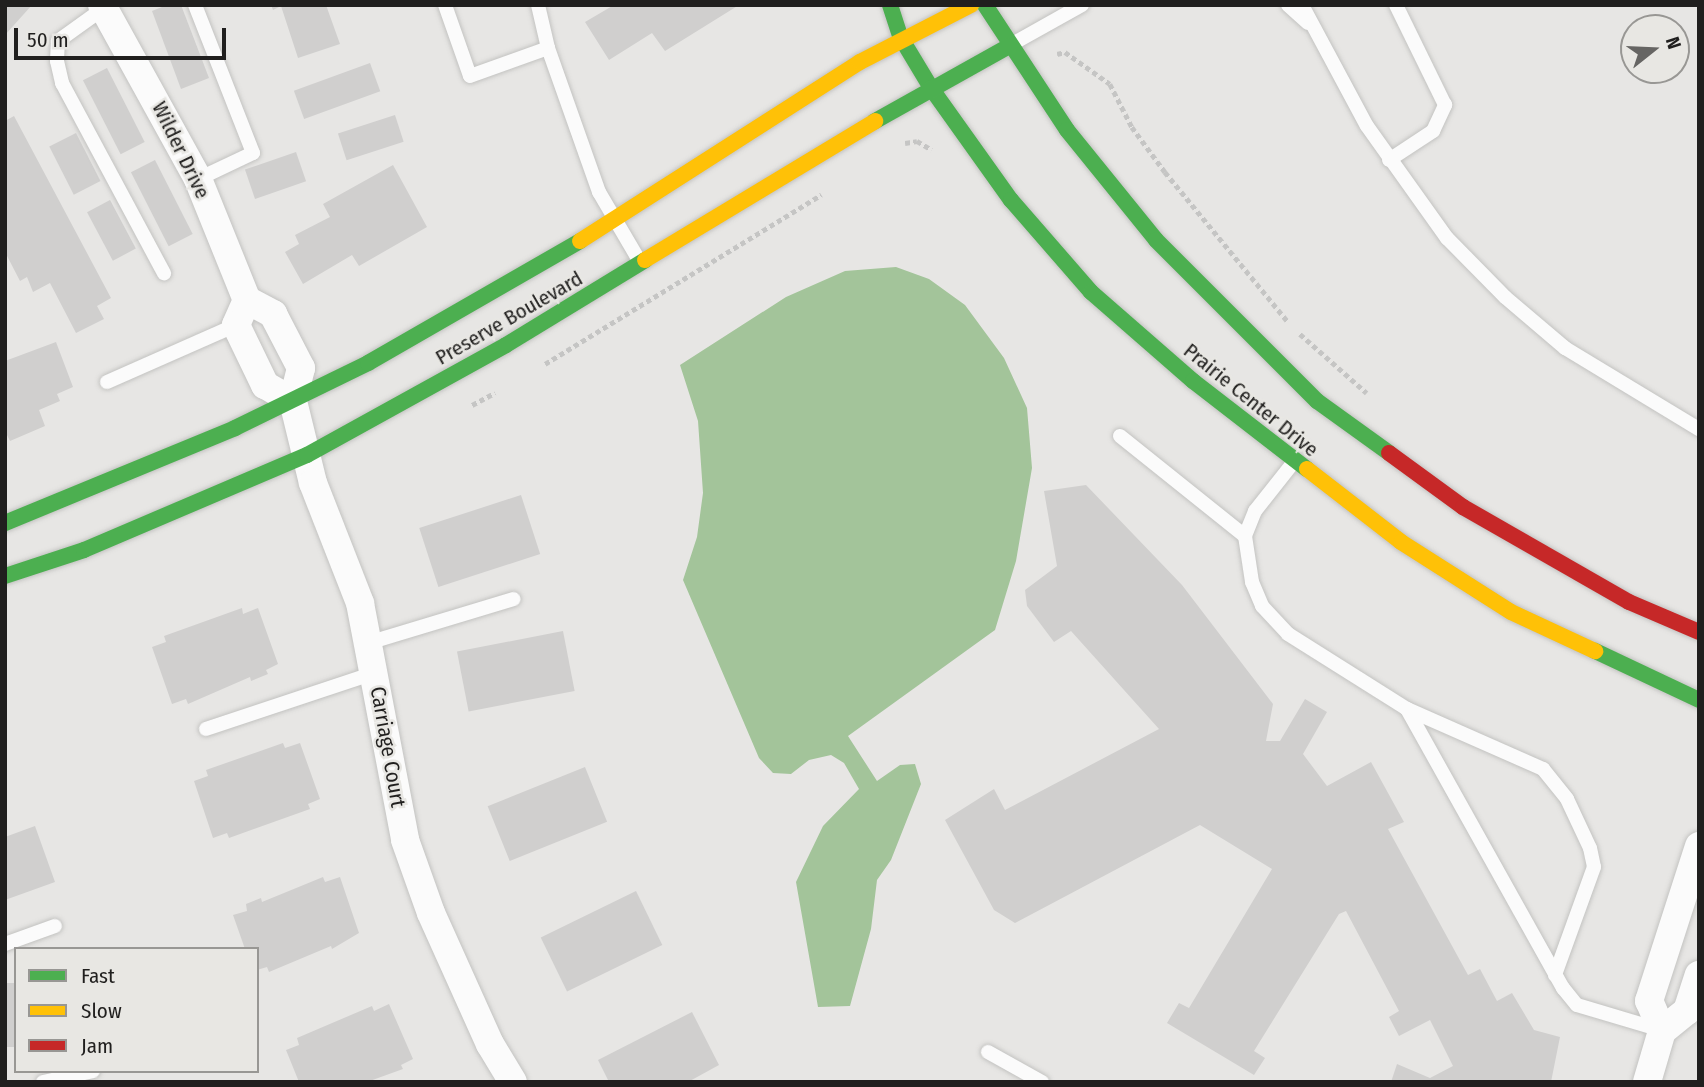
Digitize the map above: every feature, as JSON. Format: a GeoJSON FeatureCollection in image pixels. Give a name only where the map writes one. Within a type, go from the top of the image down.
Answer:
{"type":"FeatureCollection","features":[{"type":"Feature","properties":{"kind":"street","name":"Prairie Center Drive"},"geometry":{"type":"LineString","coordinates":[[890,5],[901,38],[931,88],[1011,200],[1091,292],[1293,463],[1401,542],[1511,612],[1699,701]]}},
{"type":"Feature","properties":{"kind":"street","name":"Preserve Boulevard"},"geometry":{"type":"LineString","coordinates":[[5,523],[151,465],[293,401],[379,358],[616,220],[901,38],[971,5]]}},
{"type":"Feature","properties":{"kind":"street","name":"Prairie Center Drive"},"geometry":{"type":"LineString","coordinates":[[985,5],[1009,46],[1067,130],[1174,261],[1317,401],[1463,508],[1629,602],[1699,632]]}},
{"type":"Feature","properties":{"kind":"street","name":"Wilder Drive"},"geometry":{"type":"LineString","coordinates":[[103,7],[198,179],[265,385],[293,401]]}},
{"type":"Feature","properties":{"kind":"street","name":"Preserve Boulevard"},"geometry":{"type":"LineString","coordinates":[[5,576],[84,550],[307,455],[642,265],[931,88],[1009,46]]}},
{"type":"Feature","properties":{"kind":"street"},"geometry":{"type":"LineString","coordinates":[[241,313],[273,314],[301,368],[293,401]]}},
{"type":"Feature","properties":{"kind":"street","name":"Carriage Court"},"geometry":{"type":"LineString","coordinates":[[293,401],[313,483],[360,603],[405,840],[430,913],[490,1044],[513,1082]]}},
{"type":"Feature","properties":{"kind":"street"},"geometry":{"type":"LineString","coordinates":[[1662,1031],[1649,1001],[1699,846]]}},
{"type":"Feature","properties":{"kind":"street"},"geometry":{"type":"LineString","coordinates":[[1647,1082],[1662,1031],[1687,1011],[1699,975]]}},
{"type":"Feature","properties":{"kind":"lane"},"geometry":{"type":"LineString","coordinates":[[195,5],[253,153],[198,179]]}},
{"type":"Feature","properties":{"kind":"lane"},"geometry":{"type":"LineString","coordinates":[[445,5],[470,76],[548,48]]}},
{"type":"Feature","properties":{"kind":"lane"},"geometry":{"type":"LineString","coordinates":[[1009,46],[1082,5]]}},
{"type":"Feature","properties":{"kind":"lane"},"geometry":{"type":"LineString","coordinates":[[1289,5],[1313,27]]}},
{"type":"Feature","properties":{"kind":"lane"},"geometry":{"type":"LineString","coordinates":[[1303,5],[1389,160],[1447,238],[1505,297],[1566,348],[1699,429]]}},
{"type":"Feature","properties":{"kind":"lane"},"geometry":{"type":"LineString","coordinates":[[1389,160],[1433,131],[1445,105],[1396,5]]}},
{"type":"Feature","properties":{"kind":"lane"},"geometry":{"type":"LineString","coordinates":[[103,7],[58,41],[57,61],[62,83],[164,273]]}},
{"type":"Feature","properties":{"kind":"lane"},"geometry":{"type":"LineString","coordinates":[[536,7],[599,192],[642,265]]}},
{"type":"Feature","properties":{"kind":"lane"},"geometry":{"type":"LineString","coordinates":[[107,382],[241,313]]}},
{"type":"Feature","properties":{"kind":"lane"},"geometry":{"type":"LineString","coordinates":[[1120,436],[1245,536]]}},
{"type":"Feature","properties":{"kind":"lane"},"geometry":{"type":"LineString","coordinates":[[1293,463],[1255,511],[1245,536],[1252,582],[1262,606],[1288,634],[1407,709],[1543,769],[1567,799],[1590,848],[1594,867],[1555,975]]}},
{"type":"Feature","properties":{"kind":"lane"},"geometry":{"type":"LineString","coordinates":[[368,643],[514,599]]}},
{"type":"Feature","properties":{"kind":"lane"},"geometry":{"type":"LineString","coordinates":[[206,729],[374,673]]}},
{"type":"Feature","properties":{"kind":"lane"},"geometry":{"type":"LineString","coordinates":[[1407,709],[1555,975],[1577,1005],[1662,1031]]}},
{"type":"Feature","properties":{"kind":"lane"},"geometry":{"type":"LineString","coordinates":[[5,944],[55,926]]}},
{"type":"Feature","properties":{"kind":"lane"},"geometry":{"type":"LineString","coordinates":[[988,1052],[1042,1082]]}},
{"type":"Feature","properties":{"kind":"lane"},"geometry":{"type":"LineString","coordinates":[[43,1082],[84,1073]]}},
{"type":"Feature","properties":{"kind":"path"},"geometry":{"type":"LineString","coordinates":[[1025,70],[1047,57],[1066,52],[1110,85],[1132,127],[1233,256],[1293,327],[1370,396]]}},
{"type":"Feature","properties":{"kind":"path"},"geometry":{"type":"LineString","coordinates":[[917,141],[954,120]]}},
{"type":"Feature","properties":{"kind":"shaded area"},"geometry":{"type":"Polygon","coordinates":[[[896,267],[929,279],[965,305],[1004,358],[1027,408],[1032,468],[1016,561],[995,630],[848,736],[877,781],[900,765],[915,764],[921,784],[891,860],[877,880],[871,929],[850,1006],[818,1007],[796,882],[823,826],[859,789],[844,763],[831,755],[809,760],[791,774],[773,773],[759,758],[683,580],[697,537],[703,493],[698,421],[680,365],[786,297],[845,271],[896,267]]]}},
{"type":"Feature","properties":{"kind":"building"},"geometry":{"type":"Polygon","coordinates":[[[5,5],[32,5],[5,35],[5,5]]]}},
{"type":"Feature","properties":{"kind":"building"},"geometry":{"type":"Polygon","coordinates":[[[167,5],[181,5],[209,78],[181,89],[152,11],[167,5]]]}},
{"type":"Feature","properties":{"kind":"building"},"geometry":{"type":"Polygon","coordinates":[[[271,5],[326,5],[340,44],[298,58],[281,6],[273,10],[271,5]]]}},
{"type":"Feature","properties":{"kind":"building"},"geometry":{"type":"Polygon","coordinates":[[[614,5],[739,5],[665,51],[652,33],[609,60],[585,22],[614,5]]]}},
{"type":"Feature","properties":{"kind":"building"},"geometry":{"type":"Polygon","coordinates":[[[370,63],[380,91],[304,119],[294,91],[370,63]]]}},
{"type":"Feature","properties":{"kind":"building"},"geometry":{"type":"Polygon","coordinates":[[[107,68],[145,142],[121,154],[83,80],[107,68]]]}},
{"type":"Feature","properties":{"kind":"building"},"geometry":{"type":"Polygon","coordinates":[[[395,115],[404,142],[347,160],[338,134],[395,115]]]}},
{"type":"Feature","properties":{"kind":"building"},"geometry":{"type":"Polygon","coordinates":[[[14,116],[111,298],[97,306],[104,319],[76,333],[50,283],[33,292],[27,277],[20,281],[5,252],[5,121],[14,116]]]}},
{"type":"Feature","properties":{"kind":"building"},"geometry":{"type":"Polygon","coordinates":[[[76,133],[101,181],[74,195],[49,147],[76,133]]]}},
{"type":"Feature","properties":{"kind":"building"},"geometry":{"type":"Polygon","coordinates":[[[296,152],[306,181],[255,199],[245,170],[296,152]]]}},
{"type":"Feature","properties":{"kind":"building"},"geometry":{"type":"Polygon","coordinates":[[[155,160],[193,234],[169,246],[131,172],[155,160]]]}},
{"type":"Feature","properties":{"kind":"building"},"geometry":{"type":"Polygon","coordinates":[[[393,165],[427,227],[359,266],[352,255],[303,284],[285,252],[299,244],[295,235],[330,217],[323,204],[393,165]]]}},
{"type":"Feature","properties":{"kind":"building"},"geometry":{"type":"Polygon","coordinates":[[[110,200],[136,249],[113,261],[87,212],[110,200]]]}},
{"type":"Feature","properties":{"kind":"building"},"geometry":{"type":"Polygon","coordinates":[[[56,342],[73,387],[57,394],[60,401],[39,410],[45,426],[10,441],[5,431],[5,361],[56,342]]]}},
{"type":"Feature","properties":{"kind":"building"},"geometry":{"type":"Polygon","coordinates":[[[1086,485],[1182,585],[1273,704],[1266,741],[1280,741],[1305,699],[1327,712],[1303,754],[1327,786],[1371,762],[1404,822],[1388,829],[1468,975],[1480,969],[1497,1001],[1512,993],[1534,1030],[1560,1037],[1551,1082],[1391,1082],[1397,1064],[1430,1078],[1453,1066],[1430,1020],[1399,1036],[1389,1017],[1399,1011],[1346,911],[1339,914],[1254,1051],[1265,1058],[1254,1075],[1167,1023],[1179,1003],[1189,1008],[1272,869],[1200,825],[1015,923],[994,910],[945,820],[994,789],[1005,810],[1159,729],[1071,631],[1054,642],[1027,606],[1025,590],[1057,566],[1044,491],[1086,485]]]}},
{"type":"Feature","properties":{"kind":"building"},"geometry":{"type":"Polygon","coordinates":[[[521,495],[540,554],[438,587],[419,528],[521,495]]]}},
{"type":"Feature","properties":{"kind":"building"},"geometry":{"type":"Polygon","coordinates":[[[242,608],[243,614],[258,608],[278,664],[266,670],[268,674],[251,681],[250,677],[188,704],[186,699],[172,704],[152,647],[166,642],[164,636],[242,608]]]}},
{"type":"Feature","properties":{"kind":"building"},"geometry":{"type":"Polygon","coordinates":[[[563,631],[575,691],[469,711],[457,652],[563,631]]]}},
{"type":"Feature","properties":{"kind":"building"},"geometry":{"type":"Polygon","coordinates":[[[283,743],[285,748],[300,743],[320,799],[308,804],[310,809],[229,838],[227,833],[213,838],[194,781],[208,776],[206,770],[283,743]]]}},
{"type":"Feature","properties":{"kind":"building"},"geometry":{"type":"Polygon","coordinates":[[[585,767],[607,822],[510,861],[488,806],[585,767]]]}},
{"type":"Feature","properties":{"kind":"building"},"geometry":{"type":"Polygon","coordinates":[[[35,826],[55,882],[5,900],[5,837],[35,826]]]}},
{"type":"Feature","properties":{"kind":"building"},"geometry":{"type":"Polygon","coordinates":[[[323,877],[325,882],[340,877],[359,933],[332,949],[331,946],[269,972],[267,967],[259,969],[259,947],[244,947],[233,915],[247,911],[246,904],[261,898],[262,902],[323,877]]]}},
{"type":"Feature","properties":{"kind":"building"},"geometry":{"type":"Polygon","coordinates":[[[636,891],[662,945],[567,991],[541,937],[636,891]]]}},
{"type":"Feature","properties":{"kind":"building"},"geometry":{"type":"Polygon","coordinates":[[[5,983],[14,983],[14,1047],[5,1047],[5,983]]]}},
{"type":"Feature","properties":{"kind":"building"},"geometry":{"type":"Polygon","coordinates":[[[389,1004],[413,1059],[401,1065],[403,1069],[367,1082],[299,1082],[286,1050],[299,1045],[297,1038],[372,1006],[374,1011],[389,1004]]]}},
{"type":"Feature","properties":{"kind":"building"},"geometry":{"type":"Polygon","coordinates":[[[692,1012],[719,1065],[688,1082],[609,1082],[598,1060],[692,1012]]]}},
{"type":"Feature","properties":{"kind":"traffic: fast"},"geometry":{"type":"LineString","coordinates":[[890,5],[901,38],[931,88],[1011,200],[1091,292],[1193,381],[1307,469]]}},
{"type":"Feature","properties":{"kind":"traffic: fast"},"geometry":{"type":"LineString","coordinates":[[985,5],[1067,130],[1156,240],[1317,401],[1389,453]]}},
{"type":"Feature","properties":{"kind":"traffic: fast"},"geometry":{"type":"LineString","coordinates":[[875,121],[1009,46]]}},
{"type":"Feature","properties":{"kind":"traffic: fast"},"geometry":{"type":"LineString","coordinates":[[5,523],[235,428],[368,363],[580,241]]}},
{"type":"Feature","properties":{"kind":"traffic: fast"},"geometry":{"type":"LineString","coordinates":[[5,576],[84,550],[307,455],[506,345],[645,260]]}},
{"type":"Feature","properties":{"kind":"traffic: fast"},"geometry":{"type":"LineString","coordinates":[[1595,651],[1699,700]]}},
{"type":"Feature","properties":{"kind":"traffic: slow"},"geometry":{"type":"LineString","coordinates":[[580,241],[860,62],[971,5]]}},
{"type":"Feature","properties":{"kind":"traffic: slow"},"geometry":{"type":"LineString","coordinates":[[645,260],[875,121]]}},
{"type":"Feature","properties":{"kind":"traffic: slow"},"geometry":{"type":"LineString","coordinates":[[1307,469],[1401,542],[1511,612],[1595,651]]}},
{"type":"Feature","properties":{"kind":"traffic: jam"},"geometry":{"type":"LineString","coordinates":[[1389,453],[1463,507],[1629,602],[1699,632]]}}]}
